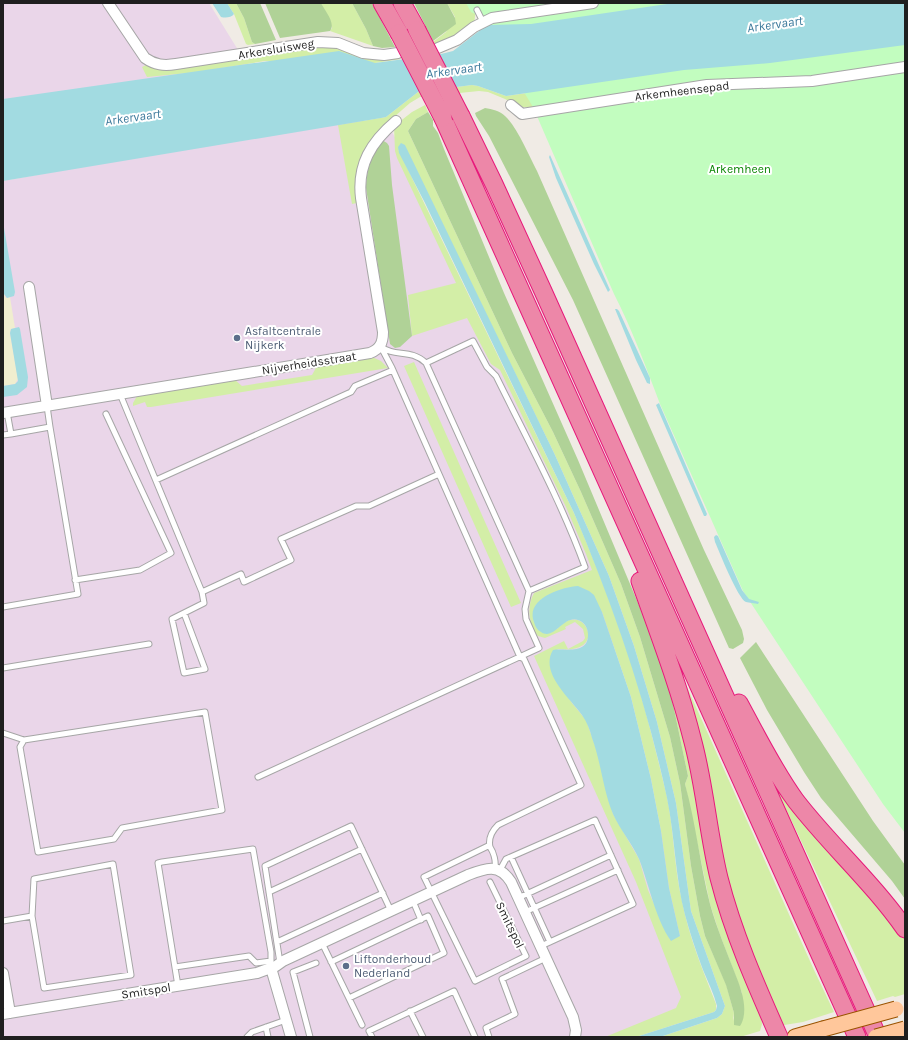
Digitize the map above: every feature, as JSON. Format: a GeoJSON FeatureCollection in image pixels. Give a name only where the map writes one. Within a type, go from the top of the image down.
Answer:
{"type":"FeatureCollection","features":[{"type":"Feature","properties":{"kind":"highway"},"geometry":{"type":"LineString","coordinates":[[382,3],[442,118],[857,1037]]}},
{"type":"Feature","properties":{"kind":"highway"},"geometry":{"type":"LineString","coordinates":[[402,3],[461,116],[497,191],[877,1037]]}},
{"type":"Feature","properties":{"kind":"highway"},"geometry":{"type":"LineString","coordinates":[[595,456],[672,667],[682,700],[695,750],[719,878],[736,934],[779,1037]]}},
{"type":"Feature","properties":{"kind":"highway"},"geometry":{"type":"LineString","coordinates":[[683,604],[784,782],[808,814],[892,910],[905,929]]}},
{"type":"Feature","properties":{"kind":"highway"},"geometry":{"type":"LineString","coordinates":[[763,1037],[766,1026],[765,1006]]}},
{"type":"Feature","properties":{"kind":"main road"},"geometry":{"type":"LineString","coordinates":[[795,1037],[900,1008]]}},
{"type":"Feature","properties":{"kind":"main road"},"geometry":{"type":"LineString","coordinates":[[877,1037],[905,1029]]}},
{"type":"Feature","properties":{"kind":"street","name":"Arkersluisweg"},"geometry":{"type":"LineString","coordinates":[[108,3],[139,50],[145,58],[153,63],[170,65],[318,42],[338,43],[363,53],[384,55],[398,53]]}},
{"type":"Feature","properties":{"kind":"street"},"geometry":{"type":"LineString","coordinates":[[438,48],[457,40],[483,22],[492,18],[593,3]]}},
{"type":"Feature","properties":{"kind":"street","name":"Arkemheensepad"},"geometry":{"type":"LineString","coordinates":[[511,105],[522,114],[707,85],[812,81],[905,67]]}},
{"type":"Feature","properties":{"kind":"street"},"geometry":{"type":"LineString","coordinates":[[380,346],[383,340],[383,332],[362,198],[361,181],[364,164],[376,140],[396,121]]}},
{"type":"Feature","properties":{"kind":"street"},"geometry":{"type":"LineString","coordinates":[[29,288],[47,406]]}},
{"type":"Feature","properties":{"kind":"street","name":"Nijverheidsstraat"},"geometry":{"type":"LineString","coordinates":[[5,413],[370,352],[376,350],[380,346]]}},
{"type":"Feature","properties":{"kind":"street","name":"Smitspol"},"geometry":{"type":"LineString","coordinates":[[6,1014],[257,974],[274,964],[431,892],[477,872],[489,869],[498,869],[523,895],[545,944],[546,958],[574,1017],[576,1037]]}},
{"type":"Feature","properties":{"kind":"street"},"geometry":{"type":"LineString","coordinates":[[274,964],[291,1037]]}},
{"type":"Feature","properties":{"kind":"street"},"geometry":{"type":"LineString","coordinates":[[3,973],[6,1014]]}},
{"type":"Feature","properties":{"kind":"lane"},"geometry":{"type":"LineString","coordinates":[[476,10],[483,22]]}},
{"type":"Feature","properties":{"kind":"lane"},"geometry":{"type":"LineString","coordinates":[[426,362],[473,342],[487,367],[496,376],[575,538],[585,567],[529,591]]}},
{"type":"Feature","properties":{"kind":"lane"},"geometry":{"type":"LineString","coordinates":[[258,778],[539,648],[526,619],[525,609],[529,591],[426,362],[414,355],[386,351],[380,346]]}},
{"type":"Feature","properties":{"kind":"lane"},"geometry":{"type":"LineString","coordinates":[[380,346],[393,370],[520,657],[524,659],[581,785],[498,825],[494,829],[490,836],[490,847],[498,869],[506,859],[595,820],[633,904],[545,944]]}},
{"type":"Feature","properties":{"kind":"lane"},"geometry":{"type":"LineString","coordinates":[[156,480],[351,392],[355,386],[393,370]]}},
{"type":"Feature","properties":{"kind":"lane"},"geometry":{"type":"LineString","coordinates":[[120,394],[202,592],[204,603],[184,613],[172,619],[184,673],[205,669],[184,613]]}},
{"type":"Feature","properties":{"kind":"lane"},"geometry":{"type":"LineString","coordinates":[[3,607],[78,594],[47,406]]}},
{"type":"Feature","properties":{"kind":"lane"},"geometry":{"type":"LineString","coordinates":[[5,413],[11,434]]}},
{"type":"Feature","properties":{"kind":"lane"},"geometry":{"type":"LineString","coordinates":[[75,580],[140,570],[170,553],[106,414]]}},
{"type":"Feature","properties":{"kind":"lane"},"geometry":{"type":"LineString","coordinates":[[3,435],[50,427]]}},
{"type":"Feature","properties":{"kind":"lane"},"geometry":{"type":"LineString","coordinates":[[202,592],[241,574],[244,582],[291,560],[281,539],[356,506],[369,506],[439,474]]}},
{"type":"Feature","properties":{"kind":"lane"},"geometry":{"type":"LineString","coordinates":[[3,668],[149,644]]}},
{"type":"Feature","properties":{"kind":"lane"},"geometry":{"type":"LineString","coordinates":[[3,733],[24,740],[205,712],[222,810],[122,828],[114,839],[38,852],[20,746],[24,740]]}},
{"type":"Feature","properties":{"kind":"lane"},"geometry":{"type":"LineString","coordinates":[[274,964],[277,942],[265,866],[351,826],[391,911]]}},
{"type":"Feature","properties":{"kind":"lane"},"geometry":{"type":"LineString","coordinates":[[431,892],[424,877],[488,846],[490,847]]}},
{"type":"Feature","properties":{"kind":"lane"},"geometry":{"type":"LineString","coordinates":[[178,986],[158,863],[253,848],[274,964]]}},
{"type":"Feature","properties":{"kind":"lane"},"geometry":{"type":"LineString","coordinates":[[269,892],[362,849]]}},
{"type":"Feature","properties":{"kind":"lane"},"geometry":{"type":"LineString","coordinates":[[523,895],[611,855]]}},
{"type":"Feature","properties":{"kind":"lane","name":"Smitspol"},"geometry":{"type":"LineString","coordinates":[[511,857],[523,895]]}},
{"type":"Feature","properties":{"kind":"lane"},"geometry":{"type":"LineString","coordinates":[[112,864],[131,975],[44,988],[32,916],[34,879],[112,864]]}},
{"type":"Feature","properties":{"kind":"lane"},"geometry":{"type":"LineString","coordinates":[[529,910],[618,870]]}},
{"type":"Feature","properties":{"kind":"lane","name":"Smitspol"},"geometry":{"type":"LineString","coordinates":[[431,892],[475,981],[526,956],[490,882]]}},
{"type":"Feature","properties":{"kind":"lane"},"geometry":{"type":"LineString","coordinates":[[277,942],[383,893]]}},
{"type":"Feature","properties":{"kind":"lane"},"geometry":{"type":"LineString","coordinates":[[413,901],[421,920]]}},
{"type":"Feature","properties":{"kind":"lane"},"geometry":{"type":"LineString","coordinates":[[3,921],[32,916]]}},
{"type":"Feature","properties":{"kind":"lane"},"geometry":{"type":"LineString","coordinates":[[332,962],[428,916],[444,953],[349,998]]}},
{"type":"Feature","properties":{"kind":"lane"},"geometry":{"type":"LineString","coordinates":[[322,943],[362,1025]]}},
{"type":"Feature","properties":{"kind":"lane"},"geometry":{"type":"LineString","coordinates":[[175,967],[249,956],[256,963],[274,964]]}},
{"type":"Feature","properties":{"kind":"lane"},"geometry":{"type":"LineString","coordinates":[[490,1037],[486,1028],[515,1014],[502,980],[546,958]]}},
{"type":"Feature","properties":{"kind":"lane"},"geometry":{"type":"LineString","coordinates":[[310,1037],[293,972],[316,962]]}},
{"type":"Feature","properties":{"kind":"lane"},"geometry":{"type":"LineString","coordinates":[[372,1037],[369,1031],[454,991],[476,1037]]}},
{"type":"Feature","properties":{"kind":"lane"},"geometry":{"type":"LineString","coordinates":[[410,1011],[423,1037]]}},
{"type":"Feature","properties":{"kind":"lane"},"geometry":{"type":"LineString","coordinates":[[247,1037],[252,1032],[286,1020]]}},
{"type":"Feature","properties":{"kind":"lane"},"geometry":{"type":"LineString","coordinates":[[266,1027],[268,1037]]}},
{"type":"Feature","properties":{"kind":"shaded area","name":"Arkervaart"},"geometry":{"type":"Polygon","coordinates":[[[3,3],[209,3],[248,66],[3,108],[3,3]]]}},
{"type":"Feature","properties":{"kind":"shaded area","name":"Arkervaart"},"geometry":{"type":"Polygon","coordinates":[[[342,121],[385,121],[398,142],[396,153],[553,476],[593,566],[673,877],[709,1006],[631,1037],[3,1037],[3,181],[342,121]]]}},
{"type":"Feature","properties":{"kind":"shaded area"},"geometry":{"type":"Polygon","coordinates":[[[3,288],[6,298],[10,297],[15,328],[11,329],[10,333],[18,379],[15,384],[3,386],[3,288]]]}},
{"type":"Feature","properties":{"kind":"green space"},"geometry":{"type":"Polygon","coordinates":[[[227,3],[236,3],[244,18],[252,42],[255,44],[246,44],[234,14],[227,3]]]}},
{"type":"Feature","properties":{"kind":"green space"},"geometry":{"type":"Polygon","coordinates":[[[236,3],[260,3],[276,40],[255,44],[252,42],[244,18],[236,3]]]}},
{"type":"Feature","properties":{"kind":"green space"},"geometry":{"type":"Polygon","coordinates":[[[265,3],[321,3],[331,21],[332,28],[330,31],[280,38],[265,3]]]}},
{"type":"Feature","properties":{"kind":"green space"},"geometry":{"type":"Polygon","coordinates":[[[321,3],[352,3],[373,46],[330,31],[332,28],[321,3]]]}},
{"type":"Feature","properties":{"kind":"green space"},"geometry":{"type":"Polygon","coordinates":[[[352,3],[372,3],[395,47],[382,48],[373,46],[352,3]]]}},
{"type":"Feature","properties":{"kind":"green space"},"geometry":{"type":"Polygon","coordinates":[[[414,3],[447,3],[455,18],[456,24],[433,41],[414,3]]]}},
{"type":"Feature","properties":{"kind":"green space"},"geometry":{"type":"Polygon","coordinates":[[[447,3],[544,3],[475,14],[474,22],[470,27],[435,45],[433,42],[446,32],[455,17],[447,3]]]}},
{"type":"Feature","properties":{"kind":"green space","name":"Arkemheen"},"geometry":{"type":"Polygon","coordinates":[[[466,3],[905,3],[905,833],[883,804],[743,591],[660,404],[633,334],[614,294],[533,107],[480,20],[471,12],[466,3]]]}},
{"type":"Feature","properties":{"kind":"green space"},"geometry":{"type":"Polygon","coordinates":[[[328,45],[400,57],[401,59],[375,63],[265,61],[198,72],[147,77],[142,67],[146,65],[155,68],[328,45]]]}},
{"type":"Feature","properties":{"kind":"green space"},"geometry":{"type":"Polygon","coordinates":[[[684,70],[536,108],[521,107],[488,92],[479,91],[420,97],[410,103],[394,117],[372,140],[357,203],[352,204],[338,125],[386,117],[418,92],[472,85],[506,96],[684,70]]]}},
{"type":"Feature","properties":{"kind":"green space"},"geometry":{"type":"Polygon","coordinates":[[[425,105],[428,112],[416,119],[408,131],[512,353],[553,432],[621,584],[640,637],[670,737],[680,783],[691,866],[700,916],[705,936],[726,984],[734,1013],[733,1021],[742,993],[710,904],[685,784],[688,776],[669,685],[688,752],[712,883],[735,956],[761,1015],[762,1024],[760,1031],[740,1037],[660,1037],[717,1018],[722,1014],[725,1006],[691,911],[676,803],[657,722],[634,646],[609,576],[555,455],[447,234],[398,149],[574,513],[608,597],[638,685],[667,797],[679,888],[688,928],[716,1004],[716,1010],[714,1012],[636,1037],[605,1037],[676,1008],[681,997],[636,882],[534,656],[564,641],[568,649],[583,641],[585,638],[583,629],[575,622],[565,627],[566,629],[545,638],[538,636],[532,627],[529,610],[534,593],[592,570],[566,507],[500,370],[491,364],[467,318],[412,336],[408,295],[456,283],[397,158],[395,151],[394,126],[412,112],[425,105]],[[542,599],[535,606],[557,629],[565,622],[570,620],[577,620],[583,623],[587,628],[587,640],[582,646],[573,649],[558,649],[550,659],[551,669],[572,703],[586,720],[597,751],[613,814],[639,859],[648,890],[667,934],[670,939],[680,936],[669,888],[661,831],[651,779],[631,697],[602,612],[542,599]]]}},
{"type":"Feature","properties":{"kind":"green space"},"geometry":{"type":"Polygon","coordinates":[[[485,108],[501,113],[505,116],[518,134],[537,171],[704,550],[742,630],[744,639],[743,643],[733,649],[729,648],[573,300],[489,136],[476,116],[475,113],[485,108]]]}},
{"type":"Feature","properties":{"kind":"green space"},"geometry":{"type":"Polygon","coordinates":[[[428,112],[433,120],[433,126],[438,133],[504,293],[578,460],[659,653],[669,685],[688,776],[685,784],[710,904],[744,1001],[744,1014],[740,1026],[734,1025],[734,1013],[726,985],[705,936],[691,866],[680,783],[670,737],[640,637],[621,584],[581,492],[553,432],[512,353],[408,131],[416,119],[428,112]]]}},
{"type":"Feature","properties":{"kind":"green space"},"geometry":{"type":"Polygon","coordinates":[[[382,140],[389,146],[392,185],[412,336],[400,347],[395,348],[390,344],[366,188],[370,162],[382,140]]]}},
{"type":"Feature","properties":{"kind":"green space"},"geometry":{"type":"Polygon","coordinates":[[[372,357],[381,361],[388,368],[151,407],[147,407],[145,402],[133,406],[137,396],[235,380],[242,386],[312,375],[317,366],[372,357]]]}},
{"type":"Feature","properties":{"kind":"green space"},"geometry":{"type":"Polygon","coordinates":[[[414,362],[521,603],[511,607],[404,366],[414,362]]]}},
{"type":"Feature","properties":{"kind":"green space"},"geometry":{"type":"Polygon","coordinates":[[[756,642],[873,821],[905,865],[905,899],[892,881],[821,798],[767,710],[740,658],[756,642]]]}},
{"type":"Feature","properties":{"kind":"green space"},"geometry":{"type":"Polygon","coordinates":[[[678,667],[834,1012],[803,1022],[778,1026],[739,934],[678,667]]]}},
{"type":"Feature","properties":{"kind":"green space"},"geometry":{"type":"Polygon","coordinates":[[[766,767],[898,928],[905,939],[905,994],[877,1001],[766,767]]]}},
{"type":"Feature","properties":{"kind":"water"},"geometry":{"type":"Polygon","coordinates":[[[212,3],[227,3],[234,14],[224,18],[221,17],[212,3]]]}},
{"type":"Feature","properties":{"kind":"water"},"geometry":{"type":"Polygon","coordinates":[[[674,3],[905,3],[905,45],[770,63],[684,70],[506,96],[472,85],[418,92],[386,117],[3,181],[3,99],[339,51],[375,63],[441,54],[453,51],[483,28],[490,25],[531,24],[674,3]]]}},
{"type":"Feature","properties":{"kind":"water"},"geometry":{"type":"Polygon","coordinates":[[[401,143],[405,145],[555,455],[609,576],[634,646],[657,722],[676,803],[691,911],[725,1006],[722,1014],[717,1018],[660,1037],[636,1037],[714,1012],[717,1006],[713,992],[698,956],[685,915],[679,886],[667,798],[659,761],[639,689],[615,618],[574,513],[425,203],[399,153],[398,147],[401,143]]]}},
{"type":"Feature","properties":{"kind":"water"},"geometry":{"type":"Polygon","coordinates":[[[550,155],[610,290],[608,292],[556,178],[549,157],[550,155]]]}},
{"type":"Feature","properties":{"kind":"water"},"geometry":{"type":"Polygon","coordinates":[[[3,222],[15,292],[14,296],[7,298],[4,294],[3,288],[3,222]]]}},
{"type":"Feature","properties":{"kind":"water"},"geometry":{"type":"Polygon","coordinates":[[[615,309],[619,311],[650,378],[650,384],[647,383],[636,360],[615,309]]]}},
{"type":"Feature","properties":{"kind":"water"},"geometry":{"type":"Polygon","coordinates":[[[19,327],[28,377],[27,387],[17,395],[3,397],[3,386],[15,384],[18,381],[10,333],[11,329],[19,327]]]}},
{"type":"Feature","properties":{"kind":"water"},"geometry":{"type":"Polygon","coordinates":[[[659,403],[707,514],[706,516],[704,516],[656,405],[659,403]]]}},
{"type":"Feature","properties":{"kind":"water"},"geometry":{"type":"Polygon","coordinates":[[[716,535],[718,536],[742,590],[749,599],[759,602],[758,604],[746,602],[738,593],[715,542],[714,537],[716,535]]]}},
{"type":"Feature","properties":{"kind":"water"},"geometry":{"type":"Polygon","coordinates":[[[578,586],[594,595],[602,612],[631,697],[651,779],[661,831],[669,888],[680,936],[671,941],[656,912],[639,859],[613,814],[588,726],[582,715],[558,685],[550,668],[550,659],[553,650],[575,649],[584,646],[587,641],[588,631],[582,622],[576,619],[570,620],[551,633],[546,634],[538,630],[534,622],[533,614],[539,601],[554,592],[578,586]]]}},
{"type":"Feature","properties":{"kind":"place","name":"Asfaltcentrale Nijkerk"},"geometry":{"type":"Point","coordinates":[237,338]}},
{"type":"Feature","properties":{"kind":"place","name":"Liftonderhoud Nederland"},"geometry":{"type":"Point","coordinates":[346,966]}}]}
